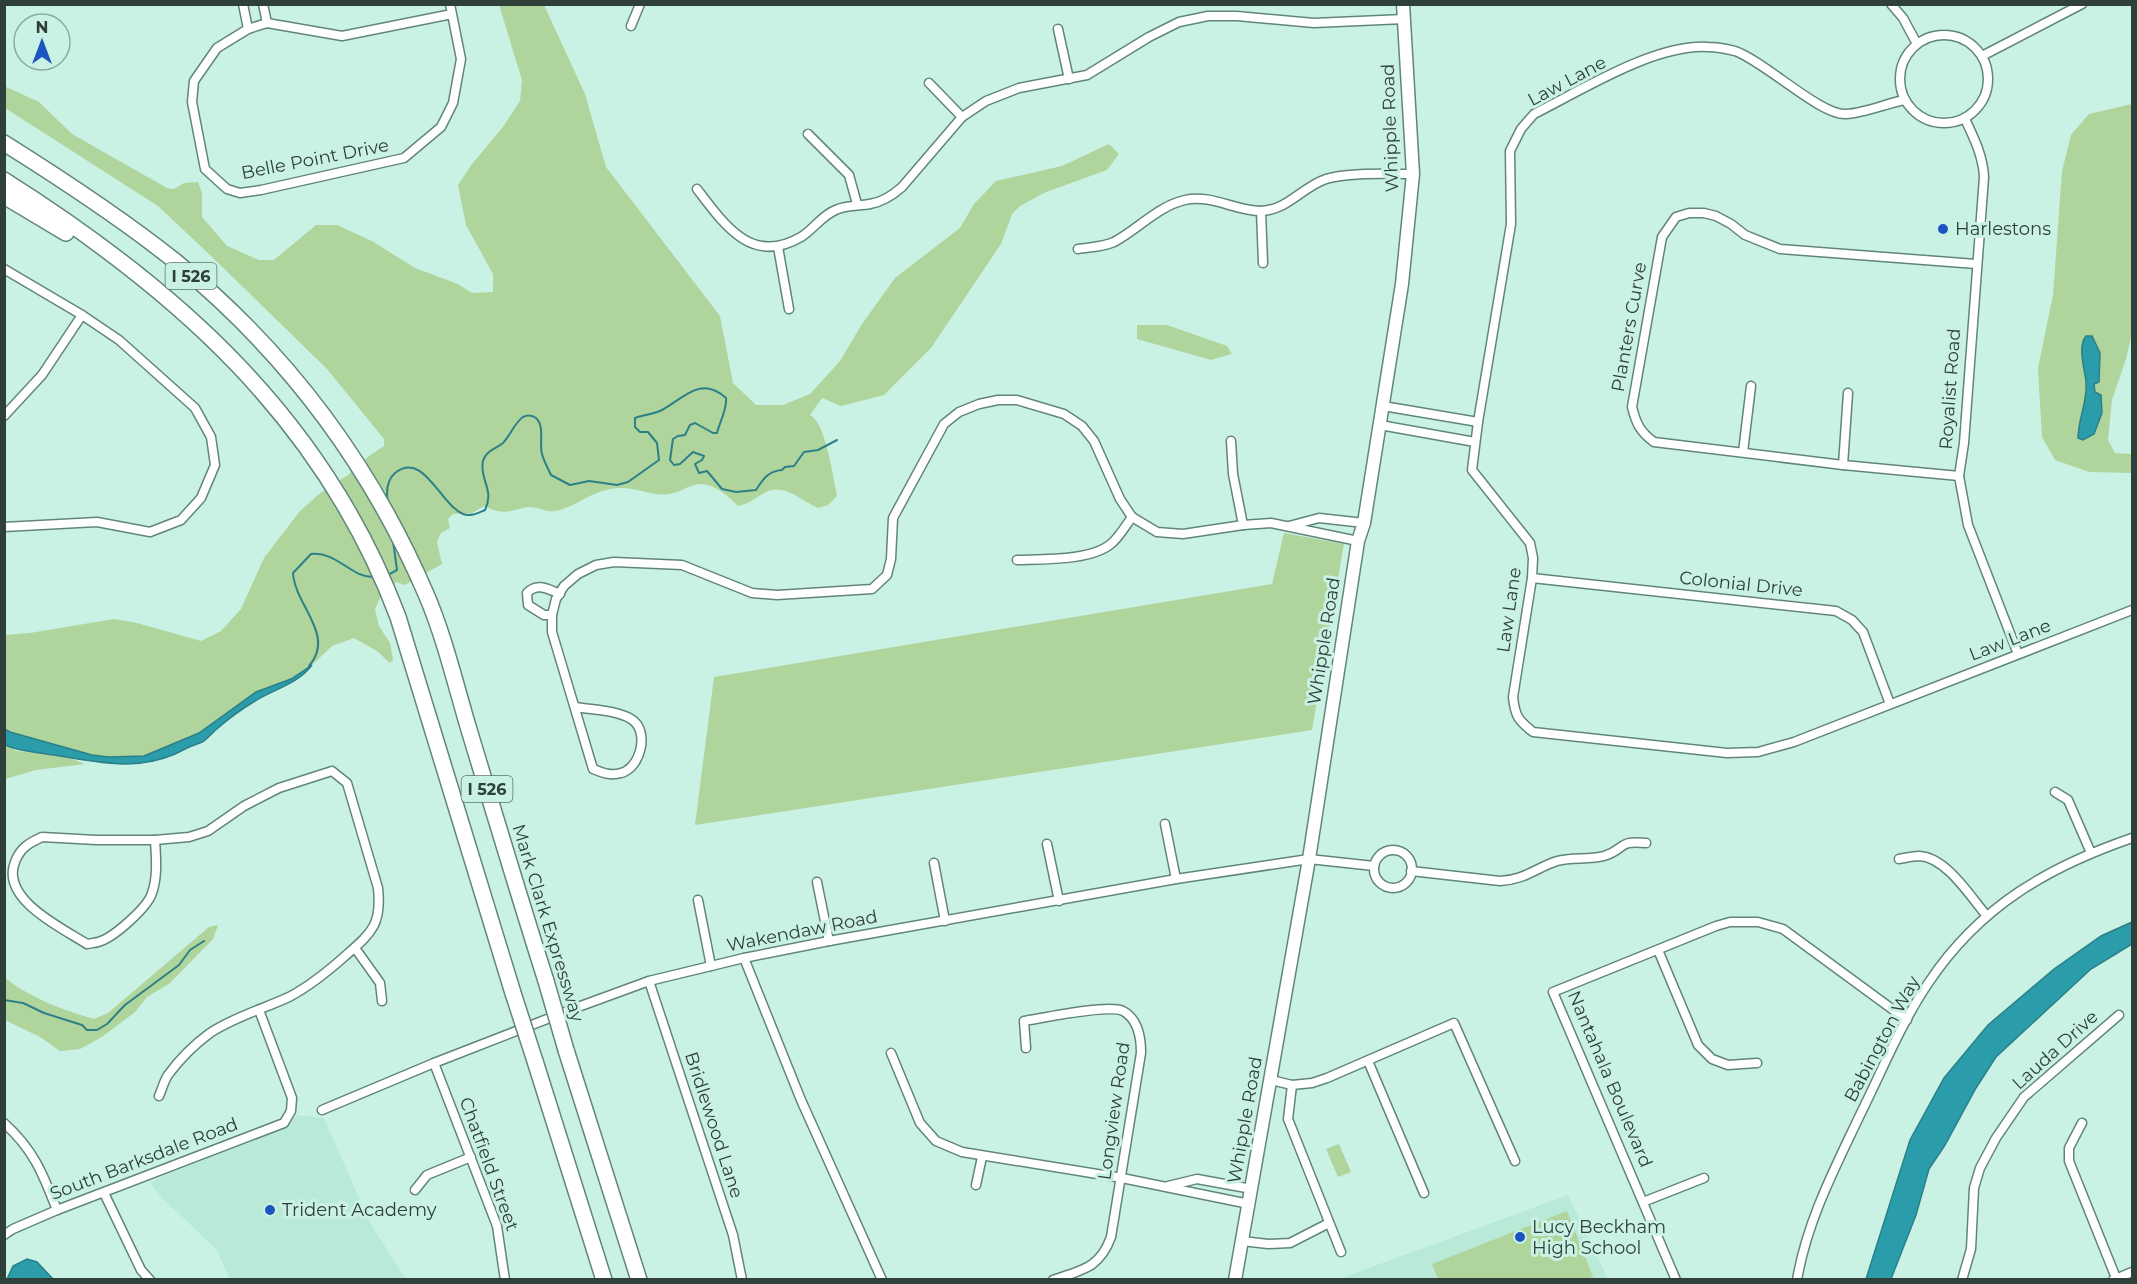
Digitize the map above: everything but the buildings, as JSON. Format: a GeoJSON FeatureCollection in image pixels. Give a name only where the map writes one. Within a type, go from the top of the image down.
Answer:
{"type":"FeatureCollection","features":[{"type":"Feature","properties":{"kind":"highway","name":"Mark Clark Expressway"},"geometry":{"type":"LineString","coordinates":[[4,143],[75,187],[177,263],[262,342],[314,402],[346,444],[377,495],[428,597],[566,1050],[639,1280]]}},
{"type":"Feature","properties":{"kind":"highway","name":"I 526"},"geometry":{"type":"LineString","coordinates":[[4,180],[66,221],[147,280],[211,337],[273,402],[318,462],[355,522],[387,587],[398,617],[604,1280]]}},
{"type":"Feature","properties":{"kind":"highway"},"geometry":{"type":"LineString","coordinates":[[4,196],[147,280]]}},
{"type":"Feature","properties":{"kind":"main road","name":"Whipple Road"},"geometry":{"type":"LineString","coordinates":[[1235,1280],[1309,859],[1358,541],[1364,523],[1402,284],[1413,174],[1403,4]]}},
{"type":"Feature","properties":{"kind":"street"},"geometry":{"type":"LineString","coordinates":[[243,4],[248,28]]}},
{"type":"Feature","properties":{"kind":"street"},"geometry":{"type":"LineString","coordinates":[[263,4],[267,23]]}},
{"type":"Feature","properties":{"kind":"street"},"geometry":{"type":"LineString","coordinates":[[631,26],[640,4]]}},
{"type":"Feature","properties":{"kind":"street"},"geometry":{"type":"LineString","coordinates":[[1891,4],[1903,18],[1917,44]]}},
{"type":"Feature","properties":{"kind":"street"},"geometry":{"type":"LineString","coordinates":[[1982,56],[2082,4]]}},
{"type":"Feature","properties":{"kind":"street","name":"Belle Point Drive"},"geometry":{"type":"LineString","coordinates":[[451,9],[461,58],[453,103],[441,127],[404,158],[261,190],[240,193],[227,189],[205,169],[192,102],[194,81],[217,48],[248,28],[267,23],[342,36],[451,9]]}},
{"type":"Feature","properties":{"kind":"street"},"geometry":{"type":"LineString","coordinates":[[697,189],[736,235],[748,243],[778,247],[802,236],[836,209],[878,202],[902,187],[962,117],[1002,93],[1087,75],[1149,37],[1179,22],[1208,16],[1237,16],[1314,23],[1404,19]]}},
{"type":"Feature","properties":{"kind":"street"},"geometry":{"type":"LineString","coordinates":[[1058,29],[1069,79]]}},
{"type":"Feature","properties":{"kind":"street"},"geometry":{"type":"LineString","coordinates":[[1931,36],[1956,36],[1964,39],[1982,56],[1988,70],[1986,94],[1981,105],[1965,119],[1951,124],[1927,121],[1918,116],[1904,100],[1899,79],[1903,60],[1917,44],[1931,36]]}},
{"type":"Feature","properties":{"kind":"street","name":"Law Lane"},"geometry":{"type":"LineString","coordinates":[[1904,100],[1844,114],[1825,108],[1735,51],[1708,47],[1689,48],[1645,58],[1534,114],[1521,129],[1510,151],[1512,224],[1472,470],[1530,543],[1533,558],[1532,578],[1513,697],[1515,713],[1533,732],[1727,753],[1758,752],[1794,742],[2133,610]]}},
{"type":"Feature","properties":{"kind":"street"},"geometry":{"type":"LineString","coordinates":[[929,83],[962,117]]}},
{"type":"Feature","properties":{"kind":"street","name":"Royalist Road"},"geometry":{"type":"LineString","coordinates":[[1965,119],[1983,165],[1964,443],[1959,476],[1968,525],[2018,654]]}},
{"type":"Feature","properties":{"kind":"street"},"geometry":{"type":"LineString","coordinates":[[808,134],[849,175],[857,204]]}},
{"type":"Feature","properties":{"kind":"street"},"geometry":{"type":"LineString","coordinates":[[1078,249],[1104,246],[1168,207],[1184,200],[1219,201],[1244,209],[1262,211],[1282,207],[1314,184],[1329,178],[1413,174]]}},
{"type":"Feature","properties":{"kind":"street"},"geometry":{"type":"LineString","coordinates":[[1262,211],[1263,262]]}},
{"type":"Feature","properties":{"kind":"street","name":"Planters Curve"},"geometry":{"type":"LineString","coordinates":[[1959,476],[1843,465],[1654,442],[1643,434],[1636,424],[1632,407],[1662,237],[1676,217],[1689,213],[1716,216],[1745,235],[1780,249],[1976,264]]}},
{"type":"Feature","properties":{"kind":"street"},"geometry":{"type":"LineString","coordinates":[[778,247],[789,309]]}},
{"type":"Feature","properties":{"kind":"street"},"geometry":{"type":"LineString","coordinates":[[4,269],[82,315],[119,340],[195,408],[212,437],[215,465],[201,498],[181,520],[150,532],[97,522],[4,527]]}},
{"type":"Feature","properties":{"kind":"street"},"geometry":{"type":"LineString","coordinates":[[4,416],[42,375],[82,315]]}},
{"type":"Feature","properties":{"kind":"street"},"geometry":{"type":"LineString","coordinates":[[1743,452],[1750,386]]}},
{"type":"Feature","properties":{"kind":"street"},"geometry":{"type":"LineString","coordinates":[[1843,465],[1848,393]]}},
{"type":"Feature","properties":{"kind":"street"},"geometry":{"type":"LineString","coordinates":[[576,707],[633,720],[640,729],[640,752],[636,764],[624,773],[609,775],[593,770],[552,632],[552,615],[560,594],[564,586],[579,574],[596,565],[614,562],[682,565],[752,593],[777,595],[872,589],[887,575],[891,559],[892,518],[944,424],[959,412],[979,404],[998,400],[1017,400],[1064,414],[1082,426],[1094,441],[1120,499],[1132,517],[1157,532],[1183,534],[1271,523],[1358,541]]}},
{"type":"Feature","properties":{"kind":"street"},"geometry":{"type":"LineString","coordinates":[[1383,406],[1478,422]]}},
{"type":"Feature","properties":{"kind":"street"},"geometry":{"type":"LineString","coordinates":[[1380,425],[1475,442]]}},
{"type":"Feature","properties":{"kind":"street"},"geometry":{"type":"LineString","coordinates":[[1231,441],[1233,474],[1243,525]]}},
{"type":"Feature","properties":{"kind":"street"},"geometry":{"type":"LineString","coordinates":[[1017,560],[1090,554],[1112,543],[1132,517]]}},
{"type":"Feature","properties":{"kind":"street"},"geometry":{"type":"LineString","coordinates":[[1289,526],[1318,518],[1364,523]]}},
{"type":"Feature","properties":{"kind":"street","name":"Colonial Drive"},"geometry":{"type":"LineString","coordinates":[[1532,578],[1836,611],[1852,620],[1863,632],[1890,704]]}},
{"type":"Feature","properties":{"kind":"street"},"geometry":{"type":"LineString","coordinates":[[552,615],[544,615],[528,605],[527,593],[531,588],[537,586],[560,594]]}},
{"type":"Feature","properties":{"kind":"street"},"geometry":{"type":"LineString","coordinates":[[155,840],[156,860],[152,894],[144,907],[101,941],[87,944],[33,909],[17,891],[12,878],[13,865],[19,853],[28,843],[42,837],[96,840],[155,840],[189,837],[208,831],[243,806],[279,788],[332,771],[347,783],[378,888],[379,902],[377,920],[367,938],[318,980],[290,996],[223,1026],[194,1047],[167,1076],[159,1096]]}},
{"type":"Feature","properties":{"kind":"street"},"geometry":{"type":"LineString","coordinates":[[2055,792],[2068,800],[2091,853]]}},
{"type":"Feature","properties":{"kind":"street"},"geometry":{"type":"LineString","coordinates":[[1165,824],[1176,879]]}},
{"type":"Feature","properties":{"kind":"street","name":"Babington Way"},"geometry":{"type":"LineString","coordinates":[[1797,1280],[1801,1256],[1826,1188],[1907,1020],[1929,981],[1986,915],[2018,892],[2055,870],[2091,853],[2133,838]]}},
{"type":"Feature","properties":{"kind":"street"},"geometry":{"type":"LineString","coordinates":[[1412,871],[1500,881],[1514,880],[1558,861],[1605,855],[1630,841],[1646,843]]}},
{"type":"Feature","properties":{"kind":"street"},"geometry":{"type":"LineString","coordinates":[[1047,844],[1059,901]]}},
{"type":"Feature","properties":{"kind":"street"},"geometry":{"type":"LineString","coordinates":[[1389,850],[1395,850],[1406,855],[1412,871],[1406,883],[1393,888],[1381,884],[1377,879],[1374,866],[1379,856],[1389,850]]}},
{"type":"Feature","properties":{"kind":"street"},"geometry":{"type":"LineString","coordinates":[[1899,859],[1919,856],[1935,860],[1947,869],[1986,915]]}},
{"type":"Feature","properties":{"kind":"street","name":"Wakendaw Road"},"geometry":{"type":"LineString","coordinates":[[322,1110],[434,1063],[649,981],[744,958],[1176,879],[1309,859],[1374,866]]}},
{"type":"Feature","properties":{"kind":"street"},"geometry":{"type":"LineString","coordinates":[[934,863],[945,921]]}},
{"type":"Feature","properties":{"kind":"street"},"geometry":{"type":"LineString","coordinates":[[817,882],[828,941]]}},
{"type":"Feature","properties":{"kind":"street"},"geometry":{"type":"LineString","coordinates":[[698,900],[711,966]]}},
{"type":"Feature","properties":{"kind":"street","name":"Nantahala Boulevard"},"geometry":{"type":"LineString","coordinates":[[1677,1280],[1553,992],[1730,922],[1758,922],[1783,929],[1907,1020]]}},
{"type":"Feature","properties":{"kind":"street"},"geometry":{"type":"LineString","coordinates":[[355,948],[380,983],[382,1001]]}},
{"type":"Feature","properties":{"kind":"street"},"geometry":{"type":"LineString","coordinates":[[1658,950],[1698,1045],[1712,1059],[1728,1065],[1757,1063]]}},
{"type":"Feature","properties":{"kind":"street"},"geometry":{"type":"LineString","coordinates":[[744,958],[801,1100],[882,1280]]}},
{"type":"Feature","properties":{"kind":"street","name":"Bridlewood Lane"},"geometry":{"type":"LineString","coordinates":[[649,981],[733,1235],[742,1280]]}},
{"type":"Feature","properties":{"kind":"street","name":"Longview Road"},"geometry":{"type":"LineString","coordinates":[[1026,1048],[1024,1021],[1105,1009],[1122,1011],[1134,1022],[1141,1036],[1141,1053],[1122,1178],[1107,1249],[1091,1267],[1053,1280]]}},
{"type":"Feature","properties":{"kind":"street","name":"South Barksdale Road"},"geometry":{"type":"LineString","coordinates":[[4,1235],[57,1210],[284,1123],[291,1111],[292,1098],[259,1010]]}},
{"type":"Feature","properties":{"kind":"street","name":"Lauda Drive"},"geometry":{"type":"LineString","coordinates":[[1962,1280],[1971,1250],[1974,1188],[1980,1168],[1996,1138],[2024,1097],[2119,1015]]}},
{"type":"Feature","properties":{"kind":"street"},"geometry":{"type":"LineString","coordinates":[[1271,1080],[1292,1085],[1312,1083],[1454,1023],[1515,1161]]}},
{"type":"Feature","properties":{"kind":"street"},"geometry":{"type":"LineString","coordinates":[[891,1053],[920,1123],[936,1141],[962,1152],[1122,1178],[1249,1204]]}},
{"type":"Feature","properties":{"kind":"street"},"geometry":{"type":"LineString","coordinates":[[1368,1061],[1424,1193]]}},
{"type":"Feature","properties":{"kind":"street","name":"Chatfield Street"},"geometry":{"type":"LineString","coordinates":[[434,1063],[497,1226],[504,1280]]}},
{"type":"Feature","properties":{"kind":"street"},"geometry":{"type":"LineString","coordinates":[[1292,1085],[1288,1119],[1341,1252]]}},
{"type":"Feature","properties":{"kind":"street"},"geometry":{"type":"LineString","coordinates":[[4,1123],[20,1137],[43,1172],[57,1210]]}},
{"type":"Feature","properties":{"kind":"street"},"geometry":{"type":"LineString","coordinates":[[2082,1123],[2069,1148],[2069,1161],[2115,1279],[2133,1272]]}},
{"type":"Feature","properties":{"kind":"street"},"geometry":{"type":"LineString","coordinates":[[416,1190],[427,1175],[471,1157]]}},
{"type":"Feature","properties":{"kind":"street"},"geometry":{"type":"LineString","coordinates":[[976,1185],[982,1157]]}},
{"type":"Feature","properties":{"kind":"street"},"geometry":{"type":"LineString","coordinates":[[1643,1202],[1704,1178]]}},
{"type":"Feature","properties":{"kind":"street"},"geometry":{"type":"LineString","coordinates":[[1165,1186],[1197,1179],[1252,1189]]}},
{"type":"Feature","properties":{"kind":"street"},"geometry":{"type":"LineString","coordinates":[[104,1193],[141,1270],[150,1280]]}},
{"type":"Feature","properties":{"kind":"street"},"geometry":{"type":"LineString","coordinates":[[1242,1241],[1268,1244],[1290,1243],[1329,1223]]}},
{"type":"Feature","properties":{"kind":"shaded area","name":"Trident Academy"},"geometry":{"type":"Polygon","coordinates":[[[297,1115],[324,1118],[370,1223],[406,1279],[230,1279],[216,1249],[161,1197],[150,1182],[272,1132],[288,1124],[297,1115]]]}},
{"type":"Feature","properties":{"kind":"shaded area","name":"Lucy Beckham High School"},"geometry":{"type":"Polygon","coordinates":[[[1568,1195],[1608,1279],[1336,1280],[1568,1195]]]}},
{"type":"Feature","properties":{"kind":"green space"},"geometry":{"type":"Polygon","coordinates":[[[499,5],[544,5],[585,94],[606,167],[720,316],[733,383],[756,405],[783,405],[810,394],[840,361],[862,324],[895,278],[960,228],[974,204],[996,181],[1062,166],[1109,144],[1119,154],[1107,170],[1046,192],[1020,206],[1012,214],[1001,244],[931,348],[884,395],[841,406],[822,398],[810,415],[816,420],[825,439],[831,464],[837,496],[828,505],[818,508],[792,493],[771,490],[738,506],[715,488],[699,484],[663,495],[625,488],[610,489],[555,511],[528,507],[502,512],[484,506],[472,513],[453,514],[448,519],[450,528],[441,533],[437,542],[442,564],[405,585],[396,582],[379,600],[375,609],[379,626],[390,643],[393,660],[390,663],[377,651],[354,638],[332,646],[312,665],[291,679],[256,692],[199,733],[144,756],[92,755],[5,729],[5,635],[114,619],[201,641],[221,631],[241,609],[264,558],[300,511],[319,494],[348,475],[384,446],[384,439],[327,369],[158,206],[5,108],[4,86],[39,102],[72,134],[167,188],[174,189],[184,183],[198,182],[202,193],[202,217],[227,246],[259,260],[274,260],[316,225],[337,225],[372,241],[415,268],[458,284],[472,293],[493,292],[493,274],[466,225],[458,185],[520,101],[522,80],[499,5]]]}},
{"type":"Feature","properties":{"kind":"green space"},"geometry":{"type":"Polygon","coordinates":[[[2132,104],[2132,333],[2112,400],[2108,440],[2115,453],[2132,454],[2132,473],[2089,472],[2055,460],[2042,437],[2038,368],[2053,295],[2062,171],[2071,135],[2089,114],[2132,104]]]}},
{"type":"Feature","properties":{"kind":"green space"},"geometry":{"type":"Polygon","coordinates":[[[1137,325],[1167,325],[1227,346],[1232,354],[1211,360],[1137,339],[1137,325]]]}},
{"type":"Feature","properties":{"kind":"green space"},"geometry":{"type":"Polygon","coordinates":[[[1284,533],[1344,544],[1312,730],[695,825],[714,677],[1272,584],[1284,533]]]}},
{"type":"Feature","properties":{"kind":"green space"},"geometry":{"type":"Polygon","coordinates":[[[5,745],[17,751],[67,757],[85,764],[36,770],[5,779],[5,745]]]}},
{"type":"Feature","properties":{"kind":"green space"},"geometry":{"type":"Polygon","coordinates":[[[218,925],[213,939],[170,983],[147,997],[135,1012],[102,1037],[80,1049],[60,1051],[40,1037],[5,1020],[5,978],[25,992],[47,1003],[94,1019],[108,1013],[209,927],[218,925]]]}},
{"type":"Feature","properties":{"kind":"green space"},"geometry":{"type":"Polygon","coordinates":[[[1339,1144],[1351,1172],[1338,1177],[1326,1149],[1339,1144]]]}},
{"type":"Feature","properties":{"kind":"green space"},"geometry":{"type":"Polygon","coordinates":[[[1567,1211],[1593,1277],[1586,1280],[1438,1279],[1432,1264],[1567,1211]]]}},
{"type":"Feature","properties":{"kind":"water"},"geometry":{"type":"Polygon","coordinates":[[[2086,336],[2092,336],[2100,353],[2099,382],[2094,384],[2095,392],[2101,395],[2102,413],[2094,434],[2083,440],[2078,438],[2086,389],[2082,346],[2086,336]]]}},
{"type":"Feature","properties":{"kind":"water"},"geometry":{"type":"Polygon","coordinates":[[[312,665],[293,682],[262,697],[236,714],[204,741],[154,761],[105,763],[5,745],[5,729],[92,755],[144,756],[199,733],[256,692],[291,679],[312,665]]]}},
{"type":"Feature","properties":{"kind":"water"},"geometry":{"type":"Polygon","coordinates":[[[2132,922],[2132,944],[2091,969],[1996,1057],[1929,1169],[1916,1215],[1891,1279],[1866,1279],[1910,1140],[1944,1078],[1988,1025],[2054,969],[2101,936],[2132,922]]]}},
{"type":"Feature","properties":{"kind":"water"},"geometry":{"type":"Polygon","coordinates":[[[27,1259],[37,1262],[53,1279],[7,1279],[13,1266],[27,1259]]]}},
{"type":"Feature","properties":{"kind":"waterway"},"geometry":{"type":"LineString","coordinates":[[388,503],[387,487],[392,476],[405,468],[414,468],[423,473],[463,514],[472,515],[485,510],[488,503],[488,490],[482,467],[484,458],[488,452],[503,443],[520,419],[528,416],[539,421],[542,454],[551,475],[570,485],[589,481],[617,485],[628,482],[659,460],[657,443],[648,432],[640,432],[635,427],[635,418],[656,413],[685,395],[701,389],[709,388],[726,398],[717,433],[695,423],[690,425],[685,435],[673,439],[670,460],[674,465],[680,464],[693,452],[704,456],[695,464],[699,473],[707,471],[722,489],[736,492],[756,490],[769,474],[794,466],[804,452],[818,450],[837,440]]}},
{"type":"Feature","properties":{"kind":"waterway"},"geometry":{"type":"LineString","coordinates":[[386,576],[397,570],[393,541]]}},
{"type":"Feature","properties":{"kind":"waterway"},"geometry":{"type":"LineString","coordinates":[[309,666],[316,654],[318,643],[312,620],[295,585],[293,573],[311,554],[320,554],[329,556],[358,573],[374,577]]}},
{"type":"Feature","properties":{"kind":"waterway"},"geometry":{"type":"LineString","coordinates":[[4,1000],[23,1003],[44,1013],[82,1025],[87,1030],[97,1030],[107,1024],[125,1005],[179,965],[190,950],[204,941]]}},
{"type":"Feature","properties":{"kind":"place","name":"Harlestons"},"geometry":{"type":"Point","coordinates":[1943,229]}},
{"type":"Feature","properties":{"kind":"place","name":"Trident Academy"},"geometry":{"type":"Point","coordinates":[270,1210]}},
{"type":"Feature","properties":{"kind":"place","name":"Lucy Beckham High School"},"geometry":{"type":"Point","coordinates":[1520,1237]}}]}
